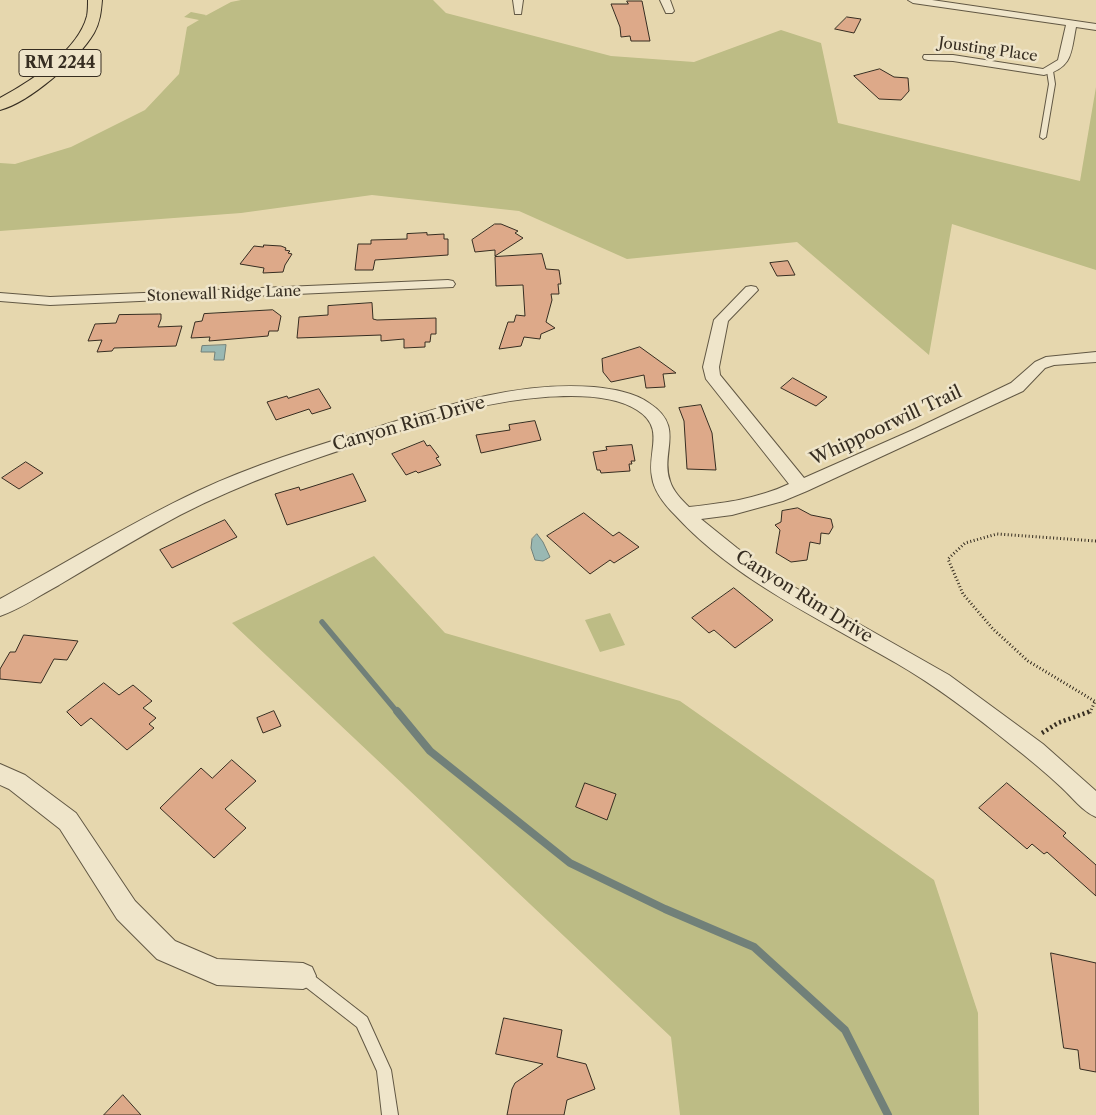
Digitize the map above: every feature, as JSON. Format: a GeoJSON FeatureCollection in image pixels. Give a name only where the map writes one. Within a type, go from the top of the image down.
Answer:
{"type":"FeatureCollection","features":[{"type":"Feature","properties":{"kind":"main road","name":"RM 2244"},"geometry":{"type":"LineString","coordinates":[[0,106],[52,71],[71,53],[92,22],[96,6],[95,0]]}},
{"type":"Feature","properties":{"kind":"street"},"geometry":{"type":"LineString","coordinates":[[518,0],[518,12]]}},
{"type":"Feature","properties":{"kind":"street"},"geometry":{"type":"LineString","coordinates":[[665,0],[669,11]]}},
{"type":"Feature","properties":{"kind":"street"},"geometry":{"type":"LineString","coordinates":[[913,0],[1071,25],[1096,27]]}},
{"type":"Feature","properties":{"kind":"street","name":"Jousting Place"},"geometry":{"type":"LineString","coordinates":[[928,57],[953,58],[1044,72],[1050,71],[1056,69],[1064,62],[1071,25]]}},
{"type":"Feature","properties":{"kind":"street","name":"Stonewall Ridge Lane"},"geometry":{"type":"LineString","coordinates":[[0,297],[50,300],[448,284]]}},
{"type":"Feature","properties":{"kind":"street"},"geometry":{"type":"LineString","coordinates":[[751,290],[721,320],[711,367],[712,376],[801,487]]}},
{"type":"Feature","properties":{"kind":"street","name":"Whippoorwill Trail"},"geometry":{"type":"LineString","coordinates":[[684,514],[753,505],[777,498],[922,433],[990,400],[1017,386],[1040,365],[1051,360],[1096,357]]}},
{"type":"Feature","properties":{"kind":"street","name":"Canyon Rim Drive"},"geometry":{"type":"LineString","coordinates":[[0,608],[142,526],[232,482],[300,456],[466,404],[560,391],[598,393],[624,398],[642,406],[659,422],[664,442],[659,467],[662,487],[684,514],[755,571],[926,671],[1009,729],[1070,779],[1096,806]]}},
{"type":"Feature","properties":{"kind":"street"},"geometry":{"type":"LineString","coordinates":[[0,774],[17,782],[68,821],[126,910],[166,950],[217,972],[303,976]]}},
{"type":"Feature","properties":{"kind":"lane"},"geometry":{"type":"LineString","coordinates":[[1043,137],[1052,84],[1050,71]]}},
{"type":"Feature","properties":{"kind":"lane"},"geometry":{"type":"LineString","coordinates":[[303,976],[362,1022],[384,1070],[390,1115]]}},
{"type":"Feature","properties":{"kind":"path"},"geometry":{"type":"LineString","coordinates":[[1028,745],[1047,728],[1090,713],[1095,701],[1028,661],[994,630],[963,594],[948,559],[965,544],[997,534],[1096,541]]}},
{"type":"Feature","properties":{"kind":"shaded area"},"geometry":{"type":"Polygon","coordinates":[[[241,0],[433,0],[446,13],[611,56],[694,62],[781,30],[821,43],[838,123],[1080,181],[1096,87],[1096,270],[952,224],[929,355],[797,242],[627,259],[519,211],[372,195],[241,213],[0,231],[0,163],[15,164],[71,147],[145,110],[179,74],[187,27],[199,20],[184,17],[191,12],[205,16],[231,2],[241,0]]]}},
{"type":"Feature","properties":{"kind":"shaded area"},"geometry":{"type":"Polygon","coordinates":[[[374,556],[445,633],[680,701],[934,880],[978,1013],[979,1115],[680,1115],[671,1037],[232,623],[374,556]]]}},
{"type":"Feature","properties":{"kind":"shaded area"},"geometry":{"type":"Polygon","coordinates":[[[610,613],[625,645],[600,652],[585,620],[610,613]]]}},
{"type":"Feature","properties":{"kind":"water"},"geometry":{"type":"Polygon","coordinates":[[[226,345],[224,360],[214,360],[215,352],[201,352],[202,346],[226,345]]]}},
{"type":"Feature","properties":{"kind":"water"},"geometry":{"type":"Polygon","coordinates":[[[537,534],[550,557],[543,561],[535,560],[531,548],[532,539],[537,534]]]}},
{"type":"Feature","properties":{"kind":"building"},"geometry":{"type":"Polygon","coordinates":[[[627,1],[642,1],[650,41],[631,41],[630,36],[621,37],[620,27],[611,4],[628,4],[627,1]]]}},
{"type":"Feature","properties":{"kind":"building"},"geometry":{"type":"Polygon","coordinates":[[[847,17],[861,19],[854,33],[835,29],[847,17]]]}},
{"type":"Feature","properties":{"kind":"building"},"geometry":{"type":"Polygon","coordinates":[[[880,69],[894,77],[908,78],[909,91],[901,100],[879,99],[854,76],[880,69]]]}},
{"type":"Feature","properties":{"kind":"building"},"geometry":{"type":"Polygon","coordinates":[[[495,224],[501,224],[518,231],[515,233],[523,238],[495,256],[495,250],[475,252],[472,240],[495,224]]]}},
{"type":"Feature","properties":{"kind":"building"},"geometry":{"type":"Polygon","coordinates":[[[427,233],[427,235],[444,234],[444,239],[448,239],[448,255],[375,260],[373,270],[355,270],[358,244],[371,244],[371,240],[407,239],[407,234],[427,233]]]}},
{"type":"Feature","properties":{"kind":"building"},"geometry":{"type":"Polygon","coordinates":[[[264,245],[281,246],[286,248],[285,250],[290,251],[288,253],[292,254],[283,272],[263,273],[264,268],[240,264],[254,246],[263,247],[264,245]]]}},
{"type":"Feature","properties":{"kind":"building"},"geometry":{"type":"Polygon","coordinates":[[[542,254],[546,269],[559,270],[561,284],[558,284],[559,294],[551,294],[552,300],[546,322],[555,328],[541,334],[540,339],[524,337],[521,346],[499,349],[508,322],[514,322],[516,315],[525,316],[523,285],[496,286],[495,257],[542,254]]]}},
{"type":"Feature","properties":{"kind":"building"},"geometry":{"type":"Polygon","coordinates":[[[788,261],[795,275],[777,276],[770,263],[788,261]]]}},
{"type":"Feature","properties":{"kind":"building"},"geometry":{"type":"Polygon","coordinates":[[[372,303],[373,319],[377,320],[436,318],[436,334],[431,334],[430,342],[425,342],[425,347],[404,348],[404,339],[381,341],[381,335],[297,338],[299,317],[328,315],[328,306],[372,303]]]}},
{"type":"Feature","properties":{"kind":"building"},"geometry":{"type":"Polygon","coordinates":[[[273,310],[281,316],[278,331],[269,331],[268,336],[209,341],[210,337],[191,338],[195,322],[202,321],[204,314],[273,310]]]}},
{"type":"Feature","properties":{"kind":"building"},"geometry":{"type":"Polygon","coordinates":[[[161,314],[158,327],[182,326],[176,346],[114,348],[112,351],[97,352],[102,340],[88,341],[95,324],[116,323],[119,315],[161,314]]]}},
{"type":"Feature","properties":{"kind":"building"},"geometry":{"type":"Polygon","coordinates":[[[640,347],[676,373],[663,374],[665,387],[646,388],[644,375],[611,382],[603,372],[602,359],[640,347]]]}},
{"type":"Feature","properties":{"kind":"building"},"geometry":{"type":"Polygon","coordinates":[[[793,378],[827,397],[816,406],[781,388],[793,378]]]}},
{"type":"Feature","properties":{"kind":"building"},"geometry":{"type":"Polygon","coordinates":[[[319,389],[331,408],[312,414],[309,409],[276,420],[267,402],[287,396],[288,398],[319,389]]]}},
{"type":"Feature","properties":{"kind":"building"},"geometry":{"type":"Polygon","coordinates":[[[701,405],[712,433],[716,470],[687,469],[684,421],[679,408],[701,405]]]}},
{"type":"Feature","properties":{"kind":"building"},"geometry":{"type":"Polygon","coordinates":[[[535,421],[541,440],[481,453],[476,435],[510,430],[509,425],[535,421]]]}},
{"type":"Feature","properties":{"kind":"building"},"geometry":{"type":"Polygon","coordinates":[[[424,441],[427,446],[430,445],[439,457],[436,458],[441,465],[406,475],[392,454],[424,441]]]}},
{"type":"Feature","properties":{"kind":"building"},"geometry":{"type":"Polygon","coordinates":[[[632,445],[635,461],[631,461],[632,464],[629,464],[630,471],[601,473],[600,470],[597,470],[593,452],[607,450],[606,447],[632,445]]]}},
{"type":"Feature","properties":{"kind":"building"},"geometry":{"type":"Polygon","coordinates":[[[26,462],[43,473],[19,489],[2,478],[26,462]]]}},
{"type":"Feature","properties":{"kind":"building"},"geometry":{"type":"Polygon","coordinates":[[[353,474],[366,501],[287,525],[275,494],[299,487],[300,490],[353,474]]]}},
{"type":"Feature","properties":{"kind":"building"},"geometry":{"type":"Polygon","coordinates":[[[798,508],[811,515],[831,519],[833,527],[829,534],[821,533],[820,544],[810,542],[807,560],[791,562],[776,553],[780,530],[775,525],[781,522],[782,511],[798,508]]]}},
{"type":"Feature","properties":{"kind":"building"},"geometry":{"type":"Polygon","coordinates":[[[584,513],[613,536],[619,532],[639,547],[614,563],[610,560],[590,574],[547,536],[584,513]]]}},
{"type":"Feature","properties":{"kind":"building"},"geometry":{"type":"Polygon","coordinates":[[[225,520],[237,537],[172,568],[160,550],[225,520]]]}},
{"type":"Feature","properties":{"kind":"building"},"geometry":{"type":"Polygon","coordinates":[[[734,588],[773,620],[735,648],[714,630],[709,633],[692,618],[734,588]]]}},
{"type":"Feature","properties":{"kind":"building"},"geometry":{"type":"Polygon","coordinates":[[[24,635],[78,641],[67,660],[54,659],[41,683],[0,679],[0,669],[10,652],[15,652],[24,635]]]}},
{"type":"Feature","properties":{"kind":"building"},"geometry":{"type":"Polygon","coordinates":[[[104,683],[119,695],[133,685],[152,701],[143,708],[156,718],[149,724],[154,728],[127,750],[91,718],[81,726],[67,712],[104,683]]]}},
{"type":"Feature","properties":{"kind":"building"},"geometry":{"type":"Polygon","coordinates":[[[274,711],[281,726],[263,733],[257,718],[274,711]]]}},
{"type":"Feature","properties":{"kind":"building"},"geometry":{"type":"Polygon","coordinates":[[[232,760],[256,781],[225,809],[246,828],[214,858],[160,808],[201,768],[212,778],[232,760]]]}},
{"type":"Feature","properties":{"kind":"building"},"geometry":{"type":"Polygon","coordinates":[[[585,783],[616,794],[607,820],[576,807],[585,783]]]}},
{"type":"Feature","properties":{"kind":"building"},"geometry":{"type":"Polygon","coordinates":[[[1007,783],[1066,833],[1063,836],[1096,865],[1096,896],[1047,852],[1044,854],[1032,844],[1027,849],[979,808],[1007,783]]]}},
{"type":"Feature","properties":{"kind":"building"},"geometry":{"type":"Polygon","coordinates":[[[1051,953],[1096,963],[1096,1072],[1080,1069],[1078,1050],[1064,1048],[1051,953]]]}},
{"type":"Feature","properties":{"kind":"building"},"geometry":{"type":"Polygon","coordinates":[[[504,1018],[562,1030],[557,1057],[586,1064],[595,1089],[567,1100],[564,1115],[507,1115],[515,1083],[543,1064],[496,1054],[504,1018]]]}},
{"type":"Feature","properties":{"kind":"building"},"geometry":{"type":"Polygon","coordinates":[[[123,1095],[141,1115],[104,1115],[123,1095]]]}},
{"type":"Feature","properties":{"kind":"waterway"},"geometry":{"type":"LineString","coordinates":[[322,622],[398,713]]}},
{"type":"Feature","properties":{"kind":"waterway"},"geometry":{"type":"LineString","coordinates":[[397,711],[430,751],[570,863],[665,909],[754,947],[845,1030],[888,1115]]}}]}
